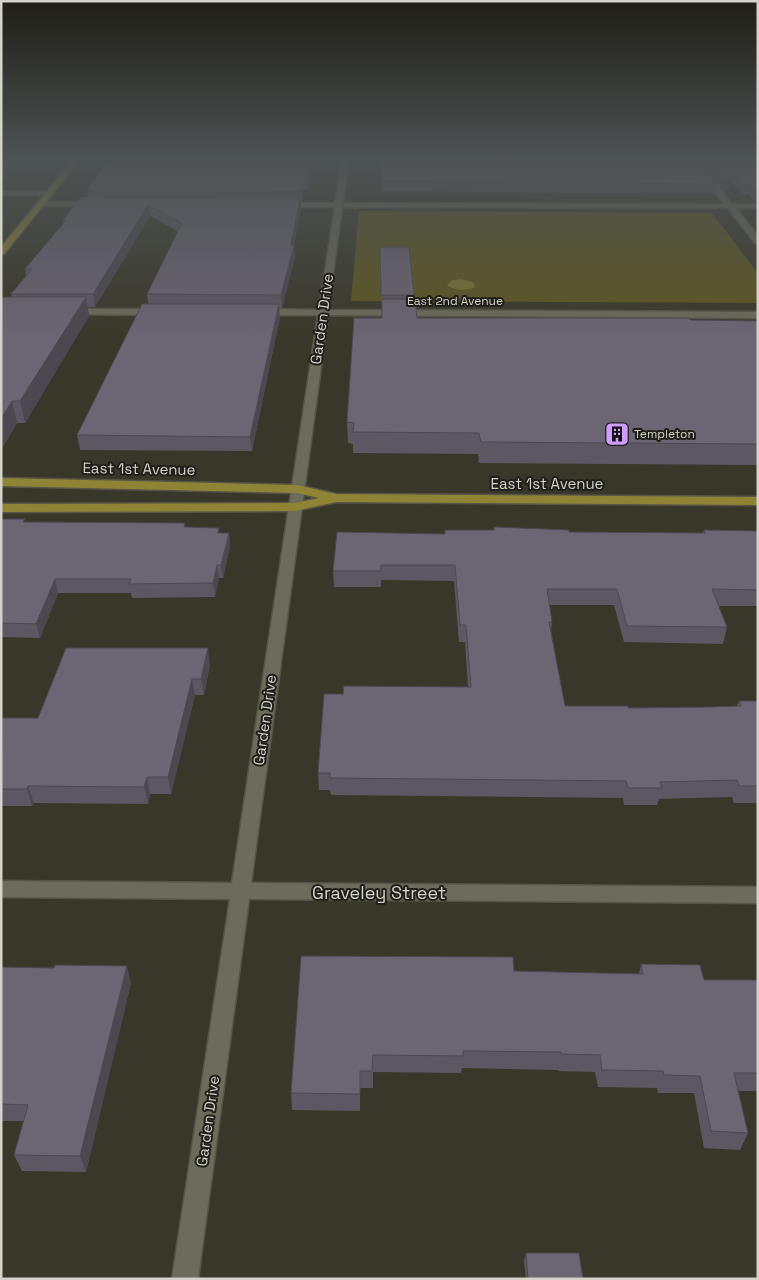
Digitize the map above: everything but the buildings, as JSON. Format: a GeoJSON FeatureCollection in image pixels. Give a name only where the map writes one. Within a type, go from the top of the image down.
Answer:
{"type":"FeatureCollection","features":[{"type":"Feature","properties":{"kind":"main road"},"geometry":{"type":"LineString","coordinates":[[1,252],[27,221]]}},
{"type":"Feature","properties":{"kind":"main road","name":"East 1st Avenue"},"geometry":{"type":"LineString","coordinates":[[1,482],[296,498],[336,498]]}},
{"type":"Feature","properties":{"kind":"main road","name":"East 1st Avenue"},"geometry":{"type":"LineString","coordinates":[[1,508],[296,498],[758,501]]}},
{"type":"Feature","properties":{"kind":"street","name":"Garden Drive"},"geometry":{"type":"LineString","coordinates":[[185,1279],[336,221]]}},
{"type":"Feature","properties":{"kind":"street"},"geometry":{"type":"LineString","coordinates":[[741,221],[758,241]]}},
{"type":"Feature","properties":{"kind":"street"},"geometry":{"type":"LineString","coordinates":[[55,312],[162,312]]}},
{"type":"Feature","properties":{"kind":"street","name":"East 2nd Avenue"},"geometry":{"type":"LineString","coordinates":[[250,312],[758,315]]}},
{"type":"Feature","properties":{"kind":"street","name":"Graveley Street"},"geometry":{"type":"LineString","coordinates":[[1,890],[758,895]]}},
{"type":"Feature","properties":{"kind":"shaded area"},"geometry":{"type":"Polygon","coordinates":[[[358,221],[718,221],[758,273],[758,303],[351,301],[358,221]]]}},
{"type":"Feature","properties":{"kind":"shaded area"},"geometry":{"type":"Polygon","coordinates":[[[461,279],[473,282],[475,287],[461,290],[447,285],[452,280],[461,279]]]}},
{"type":"Feature","properties":{"kind":"place","name":"Templeton"},"geometry":{"type":"Point","coordinates":[617,434]}}]}
